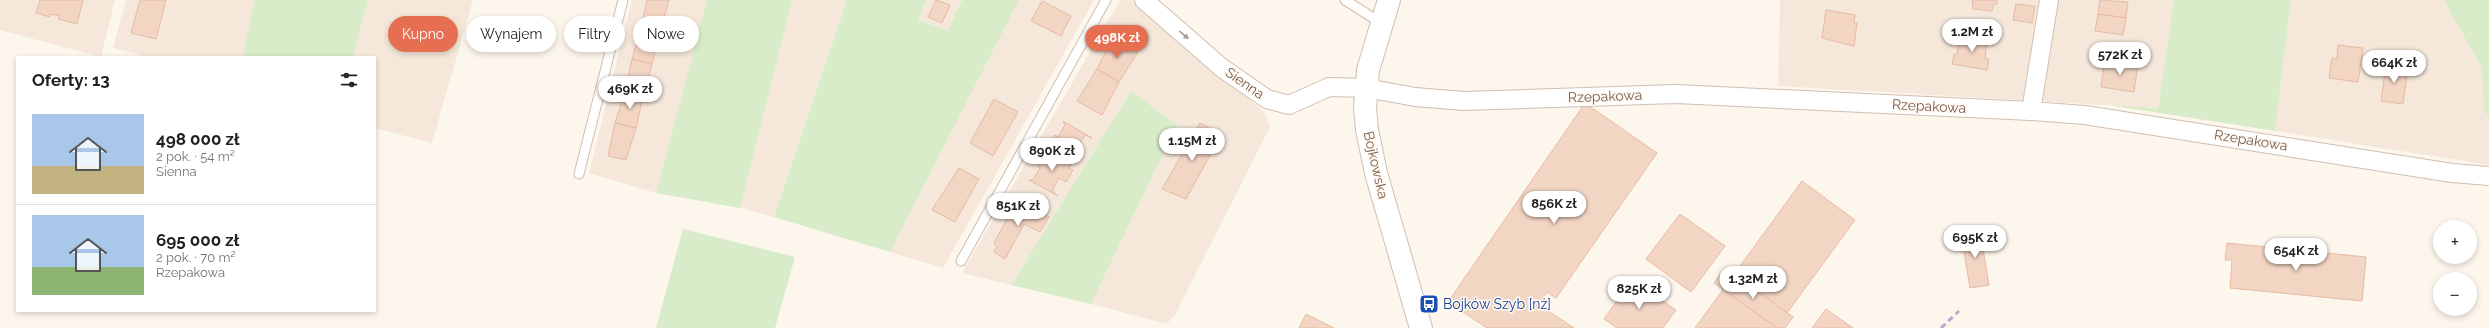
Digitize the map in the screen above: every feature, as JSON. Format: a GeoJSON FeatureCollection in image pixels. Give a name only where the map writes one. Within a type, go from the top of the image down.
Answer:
{"type":"FeatureCollection","features":[{"type":"Feature","properties":{"kind":"street","name":"Sienna"},"geometry":{"type":"LineString","coordinates":[[1144,0],[1222,68],[1267,99],[1289,105],[1329,87],[1366,88]]}},
{"type":"Feature","properties":{"kind":"street","name":"Bojkowska"},"geometry":{"type":"LineString","coordinates":[[1388,0],[1372,51],[1366,88],[1367,130],[1373,159],[1421,328]]}},
{"type":"Feature","properties":{"kind":"street"},"geometry":{"type":"LineString","coordinates":[[2031,111],[2049,0]]}},
{"type":"Feature","properties":{"kind":"street","name":"Rzepakowa"},"geometry":{"type":"LineString","coordinates":[[1366,88],[1415,97],[1464,101],[1676,94],[2031,111],[2114,120],[2452,174],[2489,176]]}},
{"type":"Feature","properties":{"kind":"lane"},"geometry":{"type":"LineString","coordinates":[[580,174],[623,0]]}},
{"type":"Feature","properties":{"kind":"lane"},"geometry":{"type":"LineString","coordinates":[[961,262],[1106,0]]}},
{"type":"Feature","properties":{"kind":"lane"},"geometry":{"type":"LineString","coordinates":[[1345,0],[1381,23]]}},
{"type":"Feature","properties":{"kind":"shaded area"},"geometry":{"type":"Polygon","coordinates":[[[0,0],[115,0],[101,56],[0,30],[0,0]]]}},
{"type":"Feature","properties":{"kind":"shaded area"},"geometry":{"type":"Polygon","coordinates":[[[126,0],[255,0],[242,56],[143,56],[113,48],[126,0]]]}},
{"type":"Feature","properties":{"kind":"shaded area"},"geometry":{"type":"Polygon","coordinates":[[[368,0],[473,0],[468,16],[466,16],[466,24],[432,143],[376,128],[376,56],[353,56],[368,0]]]}},
{"type":"Feature","properties":{"kind":"shaded area"},"geometry":{"type":"Polygon","coordinates":[[[632,0],[707,0],[699,30],[699,16],[633,16],[633,52],[693,52],[656,193],[589,173],[619,52],[625,52],[625,28],[632,0]]]}},
{"type":"Feature","properties":{"kind":"shaded area"},"geometry":{"type":"Polygon","coordinates":[[[792,0],[847,0],[774,217],[740,208],[792,0]]]}},
{"type":"Feature","properties":{"kind":"shaded area"},"geometry":{"type":"Polygon","coordinates":[[[926,0],[962,0],[948,30],[918,20],[926,0]]]}},
{"type":"Feature","properties":{"kind":"shaded area"},"geometry":{"type":"Polygon","coordinates":[[[1019,0],[1094,0],[943,268],[890,252],[1019,0]]]}},
{"type":"Feature","properties":{"kind":"shaded area"},"geometry":{"type":"Polygon","coordinates":[[[1120,0],[1132,0],[1265,113],[1270,127],[1176,313],[1167,324],[1091,304],[1177,125],[1131,91],[1011,285],[962,273],[1120,0]]]}},
{"type":"Feature","properties":{"kind":"shaded area"},"geometry":{"type":"Polygon","coordinates":[[[1780,0],[2174,0],[2158,108],[1778,86],[1780,0]]]}},
{"type":"Feature","properties":{"kind":"shaded area"},"geometry":{"type":"Polygon","coordinates":[[[2291,0],[2489,0],[2489,165],[2275,131],[2291,0]]]}},
{"type":"Feature","properties":{"kind":"green space"},"geometry":{"type":"Polygon","coordinates":[[[255,0],[368,0],[353,56],[242,56],[255,0]]]}},
{"type":"Feature","properties":{"kind":"green space"},"geometry":{"type":"Polygon","coordinates":[[[707,0],[792,0],[740,208],[656,193],[693,52],[699,52],[699,30],[707,0]]]}},
{"type":"Feature","properties":{"kind":"green space"},"geometry":{"type":"Polygon","coordinates":[[[847,0],[926,0],[918,20],[948,30],[962,0],[1019,0],[890,252],[774,217],[847,0]]]}},
{"type":"Feature","properties":{"kind":"green space"},"geometry":{"type":"Polygon","coordinates":[[[2174,0],[2291,0],[2275,131],[2108,105],[2158,108],[2174,0]]]}},
{"type":"Feature","properties":{"kind":"green space"},"geometry":{"type":"Polygon","coordinates":[[[2444,0],[2489,0],[2489,117],[2484,110],[2482,68],[2444,0]]]}},
{"type":"Feature","properties":{"kind":"green space"},"geometry":{"type":"Polygon","coordinates":[[[1131,91],[1177,125],[1091,304],[1011,285],[1131,91]]]}},
{"type":"Feature","properties":{"kind":"green space"},"geometry":{"type":"Polygon","coordinates":[[[683,229],[795,257],[775,328],[656,328],[683,229]]]}},
{"type":"Feature","properties":{"kind":"building"},"geometry":{"type":"Polygon","coordinates":[[[40,0],[83,0],[77,24],[59,19],[59,16],[50,14],[50,17],[36,13],[40,0]]]}},
{"type":"Feature","properties":{"kind":"building"},"geometry":{"type":"Polygon","coordinates":[[[140,0],[166,0],[156,39],[131,33],[140,0]]]}},
{"type":"Feature","properties":{"kind":"building"},"geometry":{"type":"Polygon","coordinates":[[[647,0],[669,0],[664,16],[644,16],[647,0]]]}},
{"type":"Feature","properties":{"kind":"building"},"geometry":{"type":"Polygon","coordinates":[[[936,0],[950,5],[942,23],[928,17],[936,0]]]}},
{"type":"Feature","properties":{"kind":"building"},"geometry":{"type":"Polygon","coordinates":[[[1972,0],[1997,0],[1997,4],[1994,4],[1992,11],[1973,9],[1972,0]]]}},
{"type":"Feature","properties":{"kind":"building"},"geometry":{"type":"Polygon","coordinates":[[[2100,0],[2128,2],[2126,18],[2098,14],[2100,0]]]}},
{"type":"Feature","properties":{"kind":"building"},"geometry":{"type":"Polygon","coordinates":[[[1042,1],[1071,16],[1061,36],[1031,21],[1042,1]]]}},
{"type":"Feature","properties":{"kind":"building"},"geometry":{"type":"Polygon","coordinates":[[[2016,4],[2035,6],[2032,23],[2013,20],[2016,4]]]}},
{"type":"Feature","properties":{"kind":"building"},"geometry":{"type":"Polygon","coordinates":[[[1826,10],[1855,15],[1854,23],[1857,23],[1854,46],[1822,38],[1826,10]]]}},
{"type":"Feature","properties":{"kind":"building"},"geometry":{"type":"Polygon","coordinates":[[[2098,14],[2126,18],[2123,35],[2095,31],[2098,14]]]}},
{"type":"Feature","properties":{"kind":"building"},"geometry":{"type":"Polygon","coordinates":[[[1114,35],[1139,50],[1119,82],[1097,69],[1114,35]]]}},
{"type":"Feature","properties":{"kind":"building"},"geometry":{"type":"Polygon","coordinates":[[[1960,36],[1987,40],[1985,58],[1989,59],[1987,70],[1952,64],[1954,54],[1957,54],[1960,36]]]}},
{"type":"Feature","properties":{"kind":"building"},"geometry":{"type":"Polygon","coordinates":[[[2338,45],[2363,48],[2358,82],[2329,78],[2332,58],[2337,59],[2338,45]]]}},
{"type":"Feature","properties":{"kind":"building"},"geometry":{"type":"Polygon","coordinates":[[[634,52],[655,52],[652,64],[632,59],[634,52]]]}},
{"type":"Feature","properties":{"kind":"building"},"geometry":{"type":"Polygon","coordinates":[[[632,59],[652,64],[643,96],[625,91],[632,59]]]}},
{"type":"Feature","properties":{"kind":"building"},"geometry":{"type":"Polygon","coordinates":[[[2105,59],[2138,64],[2134,92],[2101,87],[2105,59]]]}},
{"type":"Feature","properties":{"kind":"building"},"geometry":{"type":"Polygon","coordinates":[[[2386,64],[2408,67],[2403,104],[2381,101],[2386,64]]]}},
{"type":"Feature","properties":{"kind":"building"},"geometry":{"type":"Polygon","coordinates":[[[1097,69],[1119,82],[1102,115],[1077,101],[1097,69]]]}},
{"type":"Feature","properties":{"kind":"building"},"geometry":{"type":"Polygon","coordinates":[[[625,91],[643,96],[636,128],[615,123],[625,91]]]}},
{"type":"Feature","properties":{"kind":"building"},"geometry":{"type":"Polygon","coordinates":[[[994,99],[1018,112],[993,156],[970,143],[994,99]]]}},
{"type":"Feature","properties":{"kind":"building"},"geometry":{"type":"Polygon","coordinates":[[[1585,103],[1657,153],[1556,298],[1547,292],[1538,304],[1574,328],[1487,328],[1448,302],[1585,103]]]}},
{"type":"Feature","properties":{"kind":"building"},"geometry":{"type":"Polygon","coordinates":[[[1063,121],[1092,138],[1085,135],[1077,148],[1084,151],[1076,164],[1073,162],[1071,165],[1054,155],[1055,152],[1048,147],[1055,135],[1058,137],[1065,125],[1063,121]]]}},
{"type":"Feature","properties":{"kind":"building"},"geometry":{"type":"Polygon","coordinates":[[[615,123],[636,128],[626,160],[608,156],[615,123]]]}},
{"type":"Feature","properties":{"kind":"building"},"geometry":{"type":"Polygon","coordinates":[[[1200,123],[1221,135],[1186,199],[1162,189],[1200,123]]]}},
{"type":"Feature","properties":{"kind":"building"},"geometry":{"type":"Polygon","coordinates":[[[1044,153],[1052,158],[1054,155],[1071,165],[1069,168],[1073,170],[1066,182],[1059,178],[1052,191],[1058,196],[1029,180],[1033,180],[1040,168],[1037,166],[1044,153]]]}},
{"type":"Feature","properties":{"kind":"building"},"geometry":{"type":"Polygon","coordinates":[[[959,168],[979,179],[955,222],[932,210],[959,168]]]}},
{"type":"Feature","properties":{"kind":"building"},"geometry":{"type":"Polygon","coordinates":[[[1802,181],[1855,220],[1776,328],[1695,328],[1802,181]]]}},
{"type":"Feature","properties":{"kind":"building"},"geometry":{"type":"Polygon","coordinates":[[[1017,200],[1049,217],[1040,232],[1024,224],[1005,259],[994,252],[997,247],[994,243],[1017,200]]]}},
{"type":"Feature","properties":{"kind":"building"},"geometry":{"type":"Polygon","coordinates":[[[1680,214],[1725,246],[1691,292],[1646,259],[1680,214]]]}},
{"type":"Feature","properties":{"kind":"building"},"geometry":{"type":"Polygon","coordinates":[[[1980,230],[1989,285],[1970,288],[1961,233],[1980,230]]]}},
{"type":"Feature","properties":{"kind":"building"},"geometry":{"type":"Polygon","coordinates":[[[2227,243],[2366,257],[2362,301],[2230,288],[2232,260],[2225,260],[2227,243]]]}},
{"type":"Feature","properties":{"kind":"building"},"geometry":{"type":"Polygon","coordinates":[[[1725,268],[1793,317],[1785,328],[1777,328],[1714,283],[1725,268]]]}},
{"type":"Feature","properties":{"kind":"building"},"geometry":{"type":"Polygon","coordinates":[[[1632,280],[1676,310],[1663,328],[1617,328],[1604,319],[1632,280]]]}},
{"type":"Feature","properties":{"kind":"building"},"geometry":{"type":"Polygon","coordinates":[[[1826,309],[1853,328],[1812,328],[1826,309]]]}},
{"type":"Feature","properties":{"kind":"building"},"geometry":{"type":"Polygon","coordinates":[[[1306,314],[1334,328],[1299,328],[1306,314]]]}},
{"type":"Feature","properties":{"kind":"railway"},"geometry":{"type":"LineString","coordinates":[[1941,328],[1959,311]]}},
{"type":"Feature","properties":{"kind":"place","name":"Bojków Szyb [nż]"},"geometry":{"type":"Point","coordinates":[1429,304]}}]}
